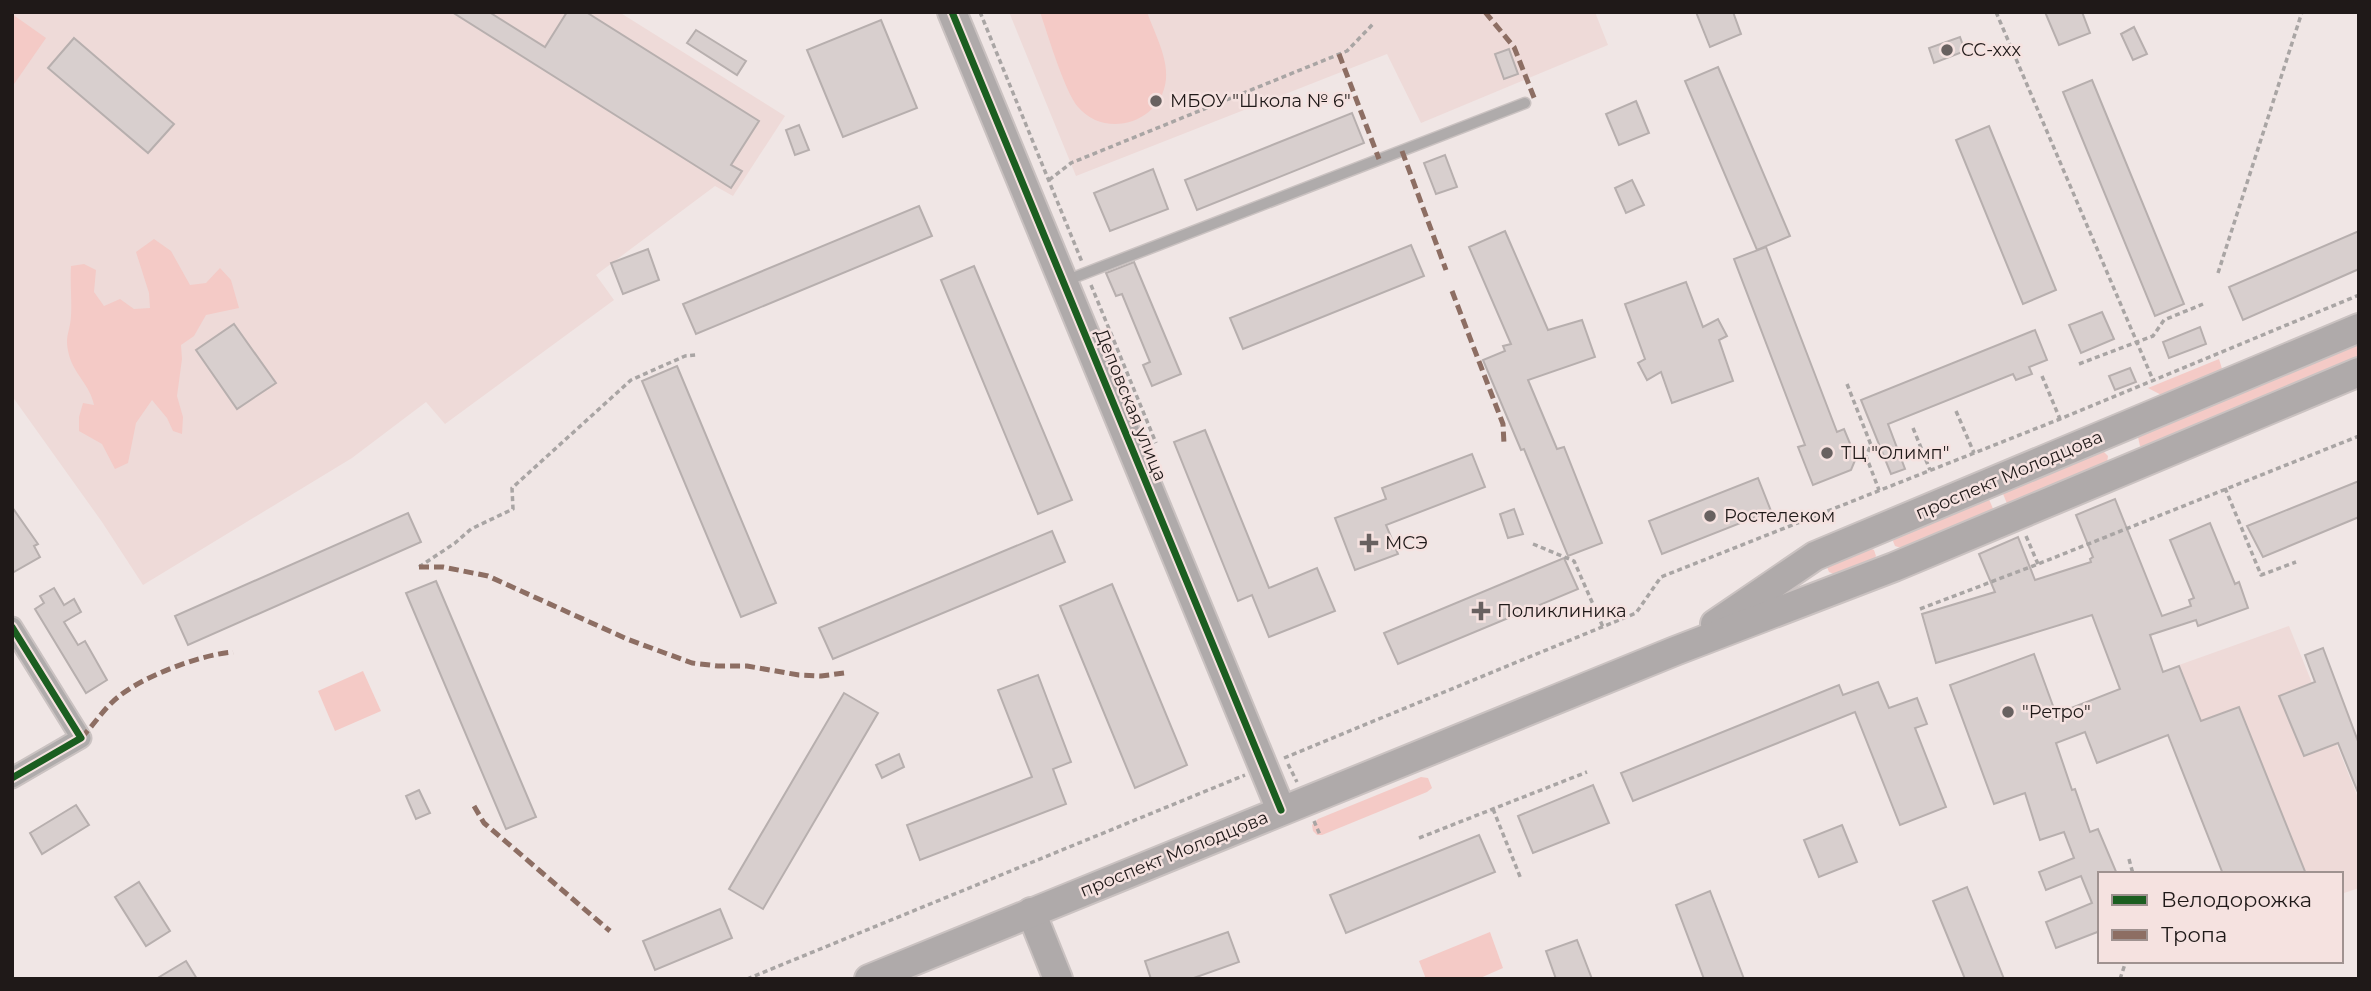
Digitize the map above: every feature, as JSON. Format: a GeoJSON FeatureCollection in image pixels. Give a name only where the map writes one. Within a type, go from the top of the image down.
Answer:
{"type":"FeatureCollection","features":[{"type":"Feature","properties":{"kind":"main road","name":"Деповская улица"},"geometry":{"type":"LineString","coordinates":[[952,12],[1281,810]]}},
{"type":"Feature","properties":{"kind":"main road","name":"проспект Молодцова"},"geometry":{"type":"LineString","coordinates":[[1675,651],[1815,556],[2359,328]]}},
{"type":"Feature","properties":{"kind":"main road","name":"проспект Молодцова"},"geometry":{"type":"LineString","coordinates":[[869,979],[1675,651],[1894,567],[2359,372]]}},
{"type":"Feature","properties":{"kind":"main road"},"geometry":{"type":"LineString","coordinates":[[1031,912],[1058,979]]}},
{"type":"Feature","properties":{"kind":"street"},"geometry":{"type":"LineString","coordinates":[[12,627],[81,737],[12,778]]}},
{"type":"Feature","properties":{"kind":"lane"},"geometry":{"type":"LineString","coordinates":[[1063,282],[1525,103]]}},
{"type":"Feature","properties":{"kind":"path"},"geometry":{"type":"LineString","coordinates":[[1996,12],[2153,380]]}},
{"type":"Feature","properties":{"kind":"path"},"geometry":{"type":"LineString","coordinates":[[2218,273],[2302,12]]}},
{"type":"Feature","properties":{"kind":"path"},"geometry":{"type":"LineString","coordinates":[[1027,195],[1071,163],[1347,51],[1373,24]]}},
{"type":"Feature","properties":{"kind":"path"},"geometry":{"type":"LineString","coordinates":[[747,979],[1636,613],[1661,577],[2060,419],[2359,295]]}},
{"type":"Feature","properties":{"kind":"path"},"geometry":{"type":"LineString","coordinates":[[2079,363],[2137,343],[2153,335],[2164,320],[2203,304]]}},
{"type":"Feature","properties":{"kind":"path"},"geometry":{"type":"LineString","coordinates":[[419,567],[471,529],[513,509],[512,488],[631,380],[685,356],[696,355]]}},
{"type":"Feature","properties":{"kind":"path"},"geometry":{"type":"LineString","coordinates":[[2042,376],[2060,419]]}},
{"type":"Feature","properties":{"kind":"path"},"geometry":{"type":"LineString","coordinates":[[1847,384],[1871,445],[1866,456],[1879,490]]}},
{"type":"Feature","properties":{"kind":"path"},"geometry":{"type":"LineString","coordinates":[[1956,411],[1974,453]]}},
{"type":"Feature","properties":{"kind":"path"},"geometry":{"type":"LineString","coordinates":[[1913,428],[1930,470]]}},
{"type":"Feature","properties":{"kind":"path"},"geometry":{"type":"LineString","coordinates":[[1920,609],[2038,565],[2359,436]]}},
{"type":"Feature","properties":{"kind":"path"},"geometry":{"type":"LineString","coordinates":[[2225,488],[2261,575],[2296,562]]}},
{"type":"Feature","properties":{"kind":"path"},"geometry":{"type":"LineString","coordinates":[[2018,534],[2025,531],[2038,565]]}},
{"type":"Feature","properties":{"kind":"path"},"geometry":{"type":"LineString","coordinates":[[1533,544],[1574,561],[1603,627]]}},
{"type":"Feature","properties":{"kind":"path"},"geometry":{"type":"LineString","coordinates":[[1419,838],[1587,772]]}},
{"type":"Feature","properties":{"kind":"path"},"geometry":{"type":"LineString","coordinates":[[1493,809],[1521,879]]}},
{"type":"Feature","properties":{"kind":"path"},"geometry":{"type":"LineString","coordinates":[[2129,859],[2132,872]]}},
{"type":"Feature","properties":{"kind":"shaded area"},"geometry":{"type":"Polygon","coordinates":[[[12,12],[619,12],[785,116],[733,196],[715,186],[596,275],[614,300],[445,424],[426,402],[352,458],[143,585],[102,522],[12,396],[12,12]]]}},
{"type":"Feature","properties":{"kind":"shaded area","name":"МБОУ \"Школа № 6\""},"geometry":{"type":"Polygon","coordinates":[[[1009,12],[1595,12],[1608,45],[1421,123],[1387,54],[1076,176],[1009,12]]]}},
{"type":"Feature","properties":{"kind":"shaded area"},"geometry":{"type":"Polygon","coordinates":[[[1040,12],[1147,12],[1163,53],[1166,71],[1162,94],[1154,106],[1144,115],[1117,124],[1103,123],[1090,117],[1078,107],[1067,88],[1040,12]]]}},
{"type":"Feature","properties":{"kind":"shaded area"},"geometry":{"type":"Polygon","coordinates":[[[12,14],[46,38],[12,87],[12,14]]]}},
{"type":"Feature","properties":{"kind":"shaded area"},"geometry":{"type":"Polygon","coordinates":[[[154,239],[171,251],[190,285],[206,283],[220,268],[231,280],[239,308],[206,315],[194,336],[181,345],[177,396],[183,417],[182,434],[173,431],[167,418],[152,400],[136,423],[128,463],[115,469],[102,444],[79,431],[83,403],[94,405],[89,391],[71,362],[68,349],[71,266],[84,264],[96,270],[94,292],[104,306],[120,299],[134,309],[150,308],[149,293],[136,252],[154,239]]]}},
{"type":"Feature","properties":{"kind":"shaded area"},"geometry":{"type":"Polygon","coordinates":[[[2359,342],[2359,362],[2146,449],[2140,446],[2138,437],[2144,431],[2359,342]]]}},
{"type":"Feature","properties":{"kind":"shaded area"},"geometry":{"type":"Polygon","coordinates":[[[2219,359],[2223,372],[2169,399],[2148,388],[2219,359]]]}},
{"type":"Feature","properties":{"kind":"shaded area"},"geometry":{"type":"Polygon","coordinates":[[[2096,450],[2103,451],[2108,456],[2107,463],[2008,506],[2001,489],[2096,450]]]}},
{"type":"Feature","properties":{"kind":"shaded area"},"geometry":{"type":"Polygon","coordinates":[[[1988,497],[1994,511],[1904,549],[1895,546],[1893,541],[1896,536],[1988,497]]]}},
{"type":"Feature","properties":{"kind":"shaded area"},"geometry":{"type":"Polygon","coordinates":[[[1867,547],[1874,550],[1876,556],[1872,562],[1836,575],[1829,572],[1827,567],[1830,562],[1867,547]]]}},
{"type":"Feature","properties":{"kind":"shaded area"},"geometry":{"type":"Polygon","coordinates":[[[2289,626],[2312,683],[2279,696],[2304,756],[2336,743],[2359,800],[2359,888],[2343,893],[2343,872],[2303,872],[2305,871],[2239,707],[2201,722],[2179,665],[2289,626]]]}},
{"type":"Feature","properties":{"kind":"shaded area"},"geometry":{"type":"Polygon","coordinates":[[[363,671],[381,711],[335,731],[318,691],[363,671]]]}},
{"type":"Feature","properties":{"kind":"shaded area"},"geometry":{"type":"Polygon","coordinates":[[[1421,777],[1428,778],[1432,788],[1427,792],[1322,835],[1313,831],[1312,825],[1318,819],[1421,777]]]}},
{"type":"Feature","properties":{"kind":"shaded area"},"geometry":{"type":"Polygon","coordinates":[[[1490,932],[1503,968],[1478,979],[1426,979],[1419,961],[1490,932]]]}},
{"type":"Feature","properties":{"kind":"building"},"geometry":{"type":"Polygon","coordinates":[[[452,12],[489,12],[545,47],[567,12],[586,12],[759,121],[731,165],[742,171],[731,188],[452,12]]]}},
{"type":"Feature","properties":{"kind":"building"},"geometry":{"type":"Polygon","coordinates":[[[1696,12],[1733,12],[1741,34],[1710,47],[1696,12]]]}},
{"type":"Feature","properties":{"kind":"building"},"geometry":{"type":"Polygon","coordinates":[[[2045,12],[2082,12],[2090,33],[2059,45],[2045,12]]]}},
{"type":"Feature","properties":{"kind":"building"},"geometry":{"type":"Polygon","coordinates":[[[881,20],[917,108],[843,137],[807,50],[881,20]]]}},
{"type":"Feature","properties":{"kind":"building"},"geometry":{"type":"Polygon","coordinates":[[[2134,27],[2147,54],[2133,60],[2121,34],[2134,27]]]}},
{"type":"Feature","properties":{"kind":"building"},"geometry":{"type":"Polygon","coordinates":[[[696,30],[746,61],[737,75],[687,43],[696,30]]]}},
{"type":"Feature","properties":{"kind":"building","name":"СС-ххх"},"geometry":{"type":"Polygon","coordinates":[[[1960,37],[1965,51],[1934,63],[1929,48],[1960,37]]]}},
{"type":"Feature","properties":{"kind":"building"},"geometry":{"type":"Polygon","coordinates":[[[74,38],[174,124],[148,153],[48,68],[74,38]]]}},
{"type":"Feature","properties":{"kind":"building"},"geometry":{"type":"Polygon","coordinates":[[[1509,49],[1518,74],[1504,79],[1495,54],[1509,49]]]}},
{"type":"Feature","properties":{"kind":"building"},"geometry":{"type":"Polygon","coordinates":[[[1718,67],[1790,236],[1757,250],[1685,81],[1718,67]]]}},
{"type":"Feature","properties":{"kind":"building"},"geometry":{"type":"Polygon","coordinates":[[[2092,80],[2184,304],[2155,316],[2063,92],[2092,80]]]}},
{"type":"Feature","properties":{"kind":"building"},"geometry":{"type":"Polygon","coordinates":[[[1636,101],[1649,133],[1619,145],[1606,114],[1636,101]]]}},
{"type":"Feature","properties":{"kind":"building"},"geometry":{"type":"Polygon","coordinates":[[[1352,113],[1364,143],[1197,210],[1185,180],[1352,113]]]}},
{"type":"Feature","properties":{"kind":"building"},"geometry":{"type":"Polygon","coordinates":[[[799,125],[809,150],[795,155],[786,130],[799,125]]]}},
{"type":"Feature","properties":{"kind":"building"},"geometry":{"type":"Polygon","coordinates":[[[1989,126],[2056,290],[2023,304],[1956,140],[1989,126]]]}},
{"type":"Feature","properties":{"kind":"building"},"geometry":{"type":"Polygon","coordinates":[[[1445,155],[1457,187],[1436,194],[1424,163],[1445,155]]]}},
{"type":"Feature","properties":{"kind":"building"},"geometry":{"type":"Polygon","coordinates":[[[1153,169],[1168,209],[1110,231],[1094,193],[1153,169]]]}},
{"type":"Feature","properties":{"kind":"building"},"geometry":{"type":"Polygon","coordinates":[[[1632,180],[1644,205],[1626,213],[1615,188],[1632,180]]]}},
{"type":"Feature","properties":{"kind":"building"},"geometry":{"type":"Polygon","coordinates":[[[919,206],[932,236],[696,334],[683,304],[919,206]]]}},
{"type":"Feature","properties":{"kind":"building"},"geometry":{"type":"Polygon","coordinates":[[[1505,231],[1548,330],[1582,320],[1595,357],[1528,380],[1557,449],[1564,447],[1602,543],[1568,556],[1524,449],[1521,450],[1483,360],[1505,351],[1503,346],[1511,344],[1469,247],[1505,231]]]}},
{"type":"Feature","properties":{"kind":"building"},"geometry":{"type":"Polygon","coordinates":[[[2359,231],[2359,269],[2243,320],[2229,287],[2359,231]]]}},
{"type":"Feature","properties":{"kind":"building"},"geometry":{"type":"Polygon","coordinates":[[[1411,245],[1424,276],[1243,349],[1230,318],[1411,245]]]}},
{"type":"Feature","properties":{"kind":"building"},"geometry":{"type":"Polygon","coordinates":[[[1766,247],[1837,432],[1844,429],[1856,458],[1851,470],[1813,485],[1798,447],[1805,445],[1734,259],[1766,247]]]}},
{"type":"Feature","properties":{"kind":"building"},"geometry":{"type":"Polygon","coordinates":[[[648,249],[659,280],[623,294],[611,263],[648,249]]]}},
{"type":"Feature","properties":{"kind":"building"},"geometry":{"type":"Polygon","coordinates":[[[1134,262],[1181,374],[1152,386],[1143,365],[1150,362],[1122,294],[1116,296],[1106,273],[1134,262]]]}},
{"type":"Feature","properties":{"kind":"building"},"geometry":{"type":"Polygon","coordinates":[[[974,266],[1072,500],[1038,514],[941,280],[974,266]]]}},
{"type":"Feature","properties":{"kind":"building"},"geometry":{"type":"Polygon","coordinates":[[[1686,282],[1703,327],[1718,319],[1727,336],[1719,340],[1733,381],[1672,403],[1661,372],[1647,380],[1638,363],[1645,359],[1625,304],[1686,282]]]}},
{"type":"Feature","properties":{"kind":"building"},"geometry":{"type":"Polygon","coordinates":[[[2102,312],[2114,339],[2081,353],[2069,325],[2102,312]]]}},
{"type":"Feature","properties":{"kind":"building"},"geometry":{"type":"Polygon","coordinates":[[[234,324],[276,383],[237,409],[196,350],[234,324]]]}},
{"type":"Feature","properties":{"kind":"building"},"geometry":{"type":"Polygon","coordinates":[[[2200,327],[2206,344],[2169,358],[2163,342],[2200,327]]]}},
{"type":"Feature","properties":{"kind":"building"},"geometry":{"type":"Polygon","coordinates":[[[2035,330],[2047,360],[2029,367],[2032,374],[2016,380],[2013,374],[1888,424],[1905,469],[1891,474],[1861,400],[2035,330]]]}},
{"type":"Feature","properties":{"kind":"building"},"geometry":{"type":"Polygon","coordinates":[[[677,366],[776,603],[741,617],[642,381],[677,366]]]}},
{"type":"Feature","properties":{"kind":"building"},"geometry":{"type":"Polygon","coordinates":[[[2130,368],[2136,382],[2115,390],[2109,376],[2130,368]]]}},
{"type":"Feature","properties":{"kind":"building"},"geometry":{"type":"Polygon","coordinates":[[[1205,430],[1269,588],[1317,568],[1335,611],[1269,637],[1252,595],[1238,601],[1174,442],[1205,430]]]}},
{"type":"Feature","properties":{"kind":"building"},"geometry":{"type":"Polygon","coordinates":[[[1472,454],[1485,487],[1386,525],[1398,554],[1355,570],[1335,518],[1386,499],[1382,488],[1472,454]]]}},
{"type":"Feature","properties":{"kind":"building","name":"Ростелеком"},"geometry":{"type":"Polygon","coordinates":[[[1758,478],[1771,511],[1662,554],[1649,521],[1758,478]]]}},
{"type":"Feature","properties":{"kind":"building"},"geometry":{"type":"Polygon","coordinates":[[[2359,481],[2359,517],[2263,557],[2247,526],[2359,481]]]}},
{"type":"Feature","properties":{"kind":"building"},"geometry":{"type":"Polygon","coordinates":[[[2115,499],[2162,616],[2191,606],[2189,600],[2194,598],[2170,540],[2210,523],[2235,584],[2239,582],[2248,608],[2198,626],[2196,620],[2150,635],[2163,672],[2179,666],[2201,721],[2239,707],[2305,872],[2222,872],[2168,735],[2097,763],[2085,732],[2056,743],[2090,832],[2098,829],[2116,872],[2098,872],[2098,932],[2056,948],[2046,922],[2092,903],[2081,876],[2046,890],[2039,872],[2074,858],[2064,832],[2040,840],[2025,793],[1994,804],[1950,685],[2034,654],[2056,714],[2120,689],[2092,615],[1936,663],[1922,614],[1995,592],[1979,554],[2018,537],[2035,580],[2091,562],[2093,557],[2076,515],[2115,499]]]}},
{"type":"Feature","properties":{"kind":"building"},"geometry":{"type":"Polygon","coordinates":[[[12,507],[38,544],[34,546],[40,557],[12,573],[12,507]]]}},
{"type":"Feature","properties":{"kind":"building"},"geometry":{"type":"Polygon","coordinates":[[[1514,509],[1523,534],[1508,538],[1500,514],[1514,509]]]}},
{"type":"Feature","properties":{"kind":"building"},"geometry":{"type":"Polygon","coordinates":[[[408,513],[421,542],[188,645],[175,616],[408,513]]]}},
{"type":"Feature","properties":{"kind":"building"},"geometry":{"type":"Polygon","coordinates":[[[1052,531],[1065,562],[833,659],[819,628],[1052,531]]]}},
{"type":"Feature","properties":{"kind":"building","name":"Поликлиника"},"geometry":{"type":"Polygon","coordinates":[[[1564,558],[1578,589],[1398,664],[1384,633],[1564,558]]]}},
{"type":"Feature","properties":{"kind":"building"},"geometry":{"type":"Polygon","coordinates":[[[436,581],[536,817],[506,829],[406,593],[436,581]]]}},
{"type":"Feature","properties":{"kind":"building"},"geometry":{"type":"Polygon","coordinates":[[[1112,584],[1187,765],[1135,788],[1060,606],[1112,584]]]}},
{"type":"Feature","properties":{"kind":"building"},"geometry":{"type":"Polygon","coordinates":[[[54,588],[64,605],[74,599],[81,612],[64,622],[78,645],[85,641],[107,680],[86,693],[35,609],[44,603],[40,596],[54,588]]]}},
{"type":"Feature","properties":{"kind":"building"},"geometry":{"type":"Polygon","coordinates":[[[2323,648],[2359,744],[2359,795],[2338,743],[2304,756],[2279,696],[2315,682],[2305,655],[2323,648]]]}},
{"type":"Feature","properties":{"kind":"building"},"geometry":{"type":"Polygon","coordinates":[[[1038,675],[1071,762],[1053,769],[1066,804],[920,860],[907,825],[1032,777],[998,690],[1038,675]]]}},
{"type":"Feature","properties":{"kind":"building"},"geometry":{"type":"Polygon","coordinates":[[[1878,682],[1889,708],[1917,698],[1927,724],[1915,728],[1946,807],[1900,825],[1855,712],[1633,801],[1621,773],[1839,685],[1843,695],[1878,682]]]}},
{"type":"Feature","properties":{"kind":"building"},"geometry":{"type":"Polygon","coordinates":[[[844,693],[878,713],[763,909],[729,889],[844,693]]]}},
{"type":"Feature","properties":{"kind":"building"},"geometry":{"type":"Polygon","coordinates":[[[899,754],[904,767],[882,778],[876,765],[899,754]]]}},
{"type":"Feature","properties":{"kind":"building"},"geometry":{"type":"Polygon","coordinates":[[[1593,785],[1609,823],[1533,853],[1518,816],[1593,785]]]}},
{"type":"Feature","properties":{"kind":"building"},"geometry":{"type":"Polygon","coordinates":[[[419,790],[430,813],[416,819],[406,796],[419,790]]]}},
{"type":"Feature","properties":{"kind":"building"},"geometry":{"type":"Polygon","coordinates":[[[76,805],[89,825],[42,854],[30,833],[76,805]]]}},
{"type":"Feature","properties":{"kind":"building"},"geometry":{"type":"Polygon","coordinates":[[[1842,825],[1857,862],[1819,877],[1804,840],[1842,825]]]}},
{"type":"Feature","properties":{"kind":"building"},"geometry":{"type":"Polygon","coordinates":[[[1479,835],[1495,872],[1346,933],[1330,895],[1479,835]]]}},
{"type":"Feature","properties":{"kind":"building"},"geometry":{"type":"Polygon","coordinates":[[[139,882],[170,931],[146,946],[115,897],[139,882]]]}},
{"type":"Feature","properties":{"kind":"building"},"geometry":{"type":"Polygon","coordinates":[[[1967,887],[2004,979],[1965,979],[1933,901],[1967,887]]]}},
{"type":"Feature","properties":{"kind":"building"},"geometry":{"type":"Polygon","coordinates":[[[1710,891],[1744,979],[1704,979],[1676,905],[1710,891]]]}},
{"type":"Feature","properties":{"kind":"building"},"geometry":{"type":"Polygon","coordinates":[[[720,909],[732,938],[655,970],[643,941],[720,909]]]}},
{"type":"Feature","properties":{"kind":"building"},"geometry":{"type":"Polygon","coordinates":[[[1228,932],[1239,962],[1191,979],[1151,979],[1145,961],[1228,932]]]}},
{"type":"Feature","properties":{"kind":"building"},"geometry":{"type":"Polygon","coordinates":[[[1577,940],[1592,979],[1556,979],[1546,951],[1577,940]]]}},
{"type":"Feature","properties":{"kind":"building"},"geometry":{"type":"Polygon","coordinates":[[[186,961],[197,979],[156,979],[186,961]]]}},
{"type":"Feature","properties":{"kind":"marked path"},"geometry":{"type":"LineString","coordinates":[[1485,12],[1514,47],[1535,100]]}},
{"type":"Feature","properties":{"kind":"marked path"},"geometry":{"type":"LineString","coordinates":[[1339,54],[1379,159]]}},
{"type":"Feature","properties":{"kind":"marked path"},"geometry":{"type":"LineString","coordinates":[[1402,151],[1446,270]]}},
{"type":"Feature","properties":{"kind":"marked path"},"geometry":{"type":"LineString","coordinates":[[1452,291],[1503,424],[1504,444]]}},
{"type":"Feature","properties":{"kind":"marked path"},"geometry":{"type":"LineString","coordinates":[[419,567],[443,567],[488,576],[627,639],[692,663],[747,666],[799,675],[844,673]]}},
{"type":"Feature","properties":{"kind":"marked path"},"geometry":{"type":"LineString","coordinates":[[81,738],[113,701],[129,689],[157,674],[189,662],[233,652]]}},
{"type":"Feature","properties":{"kind":"marked path"},"geometry":{"type":"LineString","coordinates":[[474,806],[484,823],[610,931]]}},
{"type":"Feature","properties":{"kind":"cycle path"},"geometry":{"type":"LineString","coordinates":[[952,12],[1281,810]]}},
{"type":"Feature","properties":{"kind":"cycle path"},"geometry":{"type":"LineString","coordinates":[[12,627],[81,738],[12,778]]}},
{"type":"Feature","properties":{"kind":"place","name":"СС-ххх"},"geometry":{"type":"Point","coordinates":[1947,50]}},
{"type":"Feature","properties":{"kind":"place","name":"МБОУ \"Школа № 6\""},"geometry":{"type":"Point","coordinates":[1156,101]}},
{"type":"Feature","properties":{"kind":"place","name":"ТЦ \"Олимп\""},"geometry":{"type":"Point","coordinates":[1827,453]}},
{"type":"Feature","properties":{"kind":"place","name":"Ростелеком"},"geometry":{"type":"Point","coordinates":[1710,516]}},
{"type":"Feature","properties":{"kind":"place","name":"МСЭ"},"geometry":{"type":"Point","coordinates":[1369,543]}},
{"type":"Feature","properties":{"kind":"place","name":"Поликлиника"},"geometry":{"type":"Point","coordinates":[1481,611]}},
{"type":"Feature","properties":{"kind":"place","name":"\"Ретро\""},"geometry":{"type":"Point","coordinates":[2008,712]}}]}
